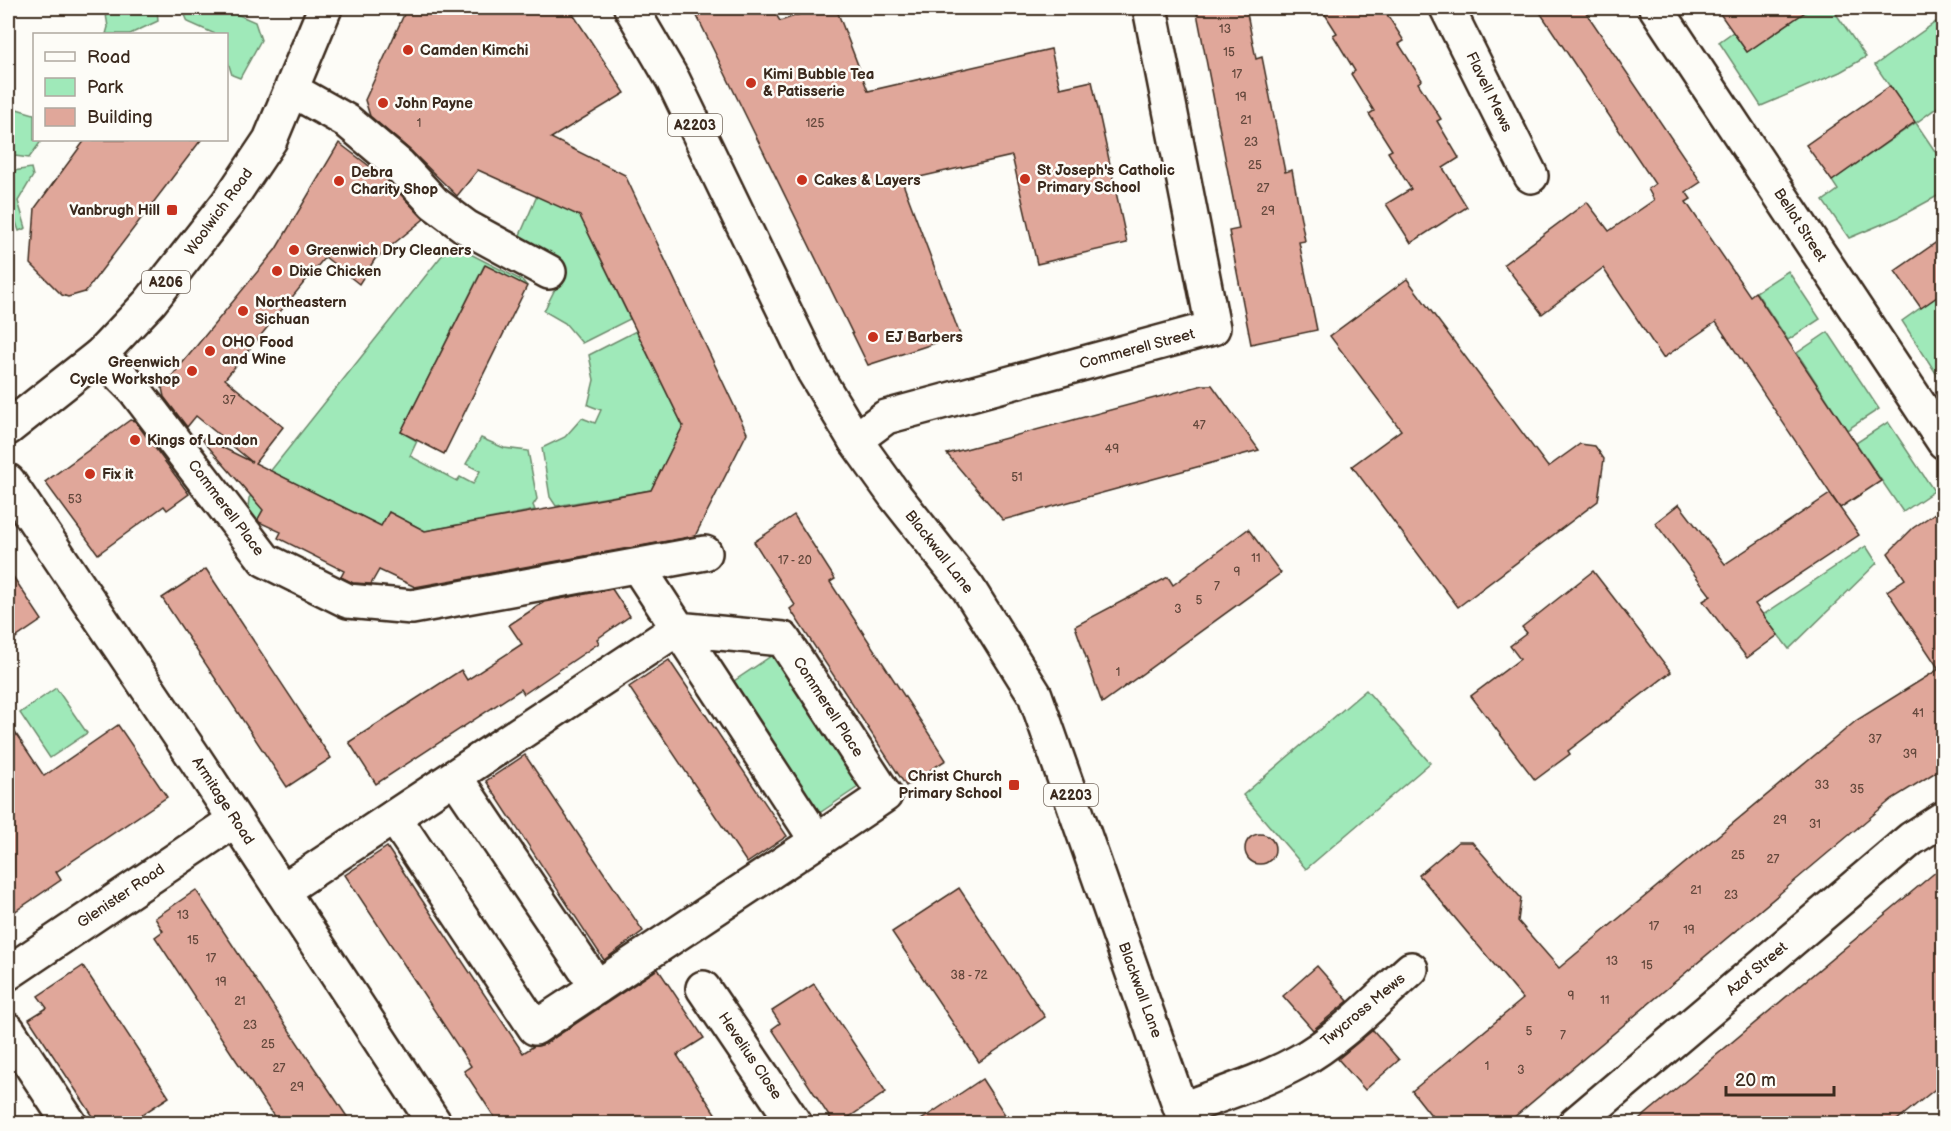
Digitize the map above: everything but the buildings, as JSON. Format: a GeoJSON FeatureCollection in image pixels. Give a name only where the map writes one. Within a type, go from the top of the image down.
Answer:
{"type":"FeatureCollection","features":[{"type":"Feature","properties":{"kind":"street","name":"Woolwich Road"},"geometry":{"type":"LineString","coordinates":[[8,428],[100,354],[150,302],[227,204],[270,140],[325,8]]}},
{"type":"Feature","properties":{"kind":"street","name":"Blackwall Lane"},"geometry":{"type":"LineString","coordinates":[[631,8],[673,80],[790,327],[814,372],[855,440],[896,497],[969,588],[1035,695],[1184,1116]]}},
{"type":"Feature","properties":{"kind":"street","name":"Commerell Street"},"geometry":{"type":"LineString","coordinates":[[855,440],[886,417],[1213,328],[1150,8]]}},
{"type":"Feature","properties":{"kind":"street","name":"Flavell Mews"},"geometry":{"type":"LineString","coordinates":[[1447,8],[1531,176]]}},
{"type":"Feature","properties":{"kind":"street","name":"Bellot Street"},"geometry":{"type":"LineString","coordinates":[[1656,8],[1944,442]]}},
{"type":"Feature","properties":{"kind":"street"},"geometry":{"type":"LineString","coordinates":[[292,90],[347,121],[398,164],[434,203],[466,227],[549,272]]}},
{"type":"Feature","properties":{"kind":"street","name":"Commerell Place"},"geometry":{"type":"LineString","coordinates":[[100,354],[134,389],[265,560],[348,601],[412,606],[638,567],[705,553]]}},
{"type":"Feature","properties":{"kind":"street","name":"Armitage Road"},"geometry":{"type":"LineString","coordinates":[[8,481],[435,1124]]}},
{"type":"Feature","properties":{"kind":"street"},"geometry":{"type":"LineString","coordinates":[[638,567],[817,841]]}},
{"type":"Feature","properties":{"kind":"street"},"geometry":{"type":"LineString","coordinates":[[282,891],[677,629]]}},
{"type":"Feature","properties":{"kind":"street","name":"Commerell Place"},"geometry":{"type":"LineString","coordinates":[[394,817],[536,1028],[885,795],[783,639],[677,629]]}},
{"type":"Feature","properties":{"kind":"street"},"geometry":{"type":"LineString","coordinates":[[454,777],[597,987]]}},
{"type":"Feature","properties":{"kind":"street","name":"Azof Street"},"geometry":{"type":"LineString","coordinates":[[1575,1124],[1911,839],[1944,818]]}},
{"type":"Feature","properties":{"kind":"street","name":"Glenister Road"},"geometry":{"type":"LineString","coordinates":[[8,973],[235,820]]}},
{"type":"Feature","properties":{"kind":"street","name":"Twycross Mews"},"geometry":{"type":"LineString","coordinates":[[1184,1116],[1299,1062],[1332,1039],[1411,969]]}},
{"type":"Feature","properties":{"kind":"street","name":"Hevelius Close"},"geometry":{"type":"LineString","coordinates":[[704,988],[795,1124]]}},
{"type":"Feature","properties":{"kind":"street"},"geometry":{"type":"LineString","coordinates":[[8,1030],[70,1124]]}},
{"type":"Feature","properties":{"kind":"green space"},"geometry":{"type":"Polygon","coordinates":[[[105,8],[157,8],[158,21],[132,33],[106,33],[108,27],[105,8]]]}},
{"type":"Feature","properties":{"kind":"green space"},"geometry":{"type":"Polygon","coordinates":[[[191,8],[223,8],[255,22],[261,40],[240,78],[232,75],[228,62],[228,33],[213,33],[188,22],[185,15],[191,8]]]}},
{"type":"Feature","properties":{"kind":"green space"},"geometry":{"type":"Polygon","coordinates":[[[1810,8],[1832,8],[1866,57],[1840,72],[1761,106],[1719,42],[1733,32],[1747,52],[1810,8]]]}},
{"type":"Feature","properties":{"kind":"green space"},"geometry":{"type":"Polygon","coordinates":[[[1943,17],[1943,103],[1916,123],[1943,163],[1943,193],[1899,217],[1849,238],[1823,201],[1838,190],[1832,181],[1915,123],[1875,65],[1943,17]]]}},
{"type":"Feature","properties":{"kind":"green space"},"geometry":{"type":"Polygon","coordinates":[[[10,107],[33,114],[33,141],[41,141],[29,158],[8,155],[10,107]]]}},
{"type":"Feature","properties":{"kind":"green space"},"geometry":{"type":"Polygon","coordinates":[[[31,168],[33,176],[18,201],[26,228],[19,231],[8,199],[8,172],[31,168]]]}},
{"type":"Feature","properties":{"kind":"green space"},"geometry":{"type":"Polygon","coordinates":[[[540,189],[580,216],[630,319],[582,343],[565,323],[544,311],[565,269],[526,249],[530,243],[520,235],[540,189]]]}},
{"type":"Feature","properties":{"kind":"green space"},"geometry":{"type":"Polygon","coordinates":[[[451,244],[523,281],[527,286],[484,266],[401,432],[417,441],[410,456],[457,481],[460,477],[473,484],[480,471],[466,464],[481,438],[504,448],[528,451],[537,499],[533,505],[535,510],[425,531],[389,512],[381,526],[281,476],[257,521],[248,508],[249,498],[451,244]]]}},
{"type":"Feature","properties":{"kind":"green space"},"geometry":{"type":"Polygon","coordinates":[[[1788,271],[1820,319],[1788,340],[1756,292],[1788,271]]]}},
{"type":"Feature","properties":{"kind":"green space"},"geometry":{"type":"Polygon","coordinates":[[[1943,292],[1943,384],[1902,321],[1943,292]]]}},
{"type":"Feature","properties":{"kind":"green space"},"geometry":{"type":"Polygon","coordinates":[[[636,331],[683,426],[651,490],[556,506],[550,497],[542,448],[565,437],[582,418],[595,423],[601,410],[588,405],[594,380],[589,355],[636,331]]]}},
{"type":"Feature","properties":{"kind":"green space"},"geometry":{"type":"Polygon","coordinates":[[[1828,332],[1879,409],[1847,430],[1797,353],[1828,332]]]}},
{"type":"Feature","properties":{"kind":"green space"},"geometry":{"type":"Polygon","coordinates":[[[1888,422],[1934,491],[1903,512],[1856,443],[1888,422]]]}},
{"type":"Feature","properties":{"kind":"green space"},"geometry":{"type":"Polygon","coordinates":[[[1866,546],[1877,563],[1789,649],[1763,615],[1866,546]]]}},
{"type":"Feature","properties":{"kind":"green space"},"geometry":{"type":"Polygon","coordinates":[[[777,652],[864,783],[815,816],[728,685],[777,652]]]}},
{"type":"Feature","properties":{"kind":"green space"},"geometry":{"type":"Polygon","coordinates":[[[56,688],[87,733],[50,758],[20,713],[56,688]]]}},
{"type":"Feature","properties":{"kind":"green space"},"geometry":{"type":"Polygon","coordinates":[[[1366,690],[1430,763],[1306,869],[1243,795],[1366,690]]]}},
{"type":"Feature","properties":{"kind":"place","name":"Camden Kimchi"},"geometry":{"type":"Point","coordinates":[408,50]}},
{"type":"Feature","properties":{"kind":"place","name":"Kimi Bubble Tea & Patisserie"},"geometry":{"type":"Point","coordinates":[751,83]}},
{"type":"Feature","properties":{"kind":"place","name":"John Payne"},"geometry":{"type":"Point","coordinates":[383,103]}},
{"type":"Feature","properties":{"kind":"place","name":"St Joseph's Catholic Primary School"},"geometry":{"type":"Point","coordinates":[1025,179]}},
{"type":"Feature","properties":{"kind":"place","name":"Cakes & Layers"},"geometry":{"type":"Point","coordinates":[802,180]}},
{"type":"Feature","properties":{"kind":"place","name":"Debra Charity Shop"},"geometry":{"type":"Point","coordinates":[339,181]}},
{"type":"Feature","properties":{"kind":"place","name":"Vanbrugh Hill"},"geometry":{"type":"Point","coordinates":[172,210]}},
{"type":"Feature","properties":{"kind":"place","name":"Greenwich Dry Cleaners"},"geometry":{"type":"Point","coordinates":[294,250]}},
{"type":"Feature","properties":{"kind":"place","name":"Dixie Chicken"},"geometry":{"type":"Point","coordinates":[277,271]}},
{"type":"Feature","properties":{"kind":"place","name":"Northeastern Sichuan"},"geometry":{"type":"Point","coordinates":[243,311]}},
{"type":"Feature","properties":{"kind":"place","name":"EJ Barbers"},"geometry":{"type":"Point","coordinates":[873,337]}},
{"type":"Feature","properties":{"kind":"place","name":"OHO Food and Wine"},"geometry":{"type":"Point","coordinates":[210,351]}},
{"type":"Feature","properties":{"kind":"place","name":"Greenwich Cycle Workshop"},"geometry":{"type":"Point","coordinates":[192,371]}},
{"type":"Feature","properties":{"kind":"place","name":"Kings of London"},"geometry":{"type":"Point","coordinates":[135,440]}},
{"type":"Feature","properties":{"kind":"place","name":"Fix it"},"geometry":{"type":"Point","coordinates":[90,474]}},
{"type":"Feature","properties":{"kind":"place","name":"Christ Church Primary School"},"geometry":{"type":"Point","coordinates":[1014,785]}}]}
